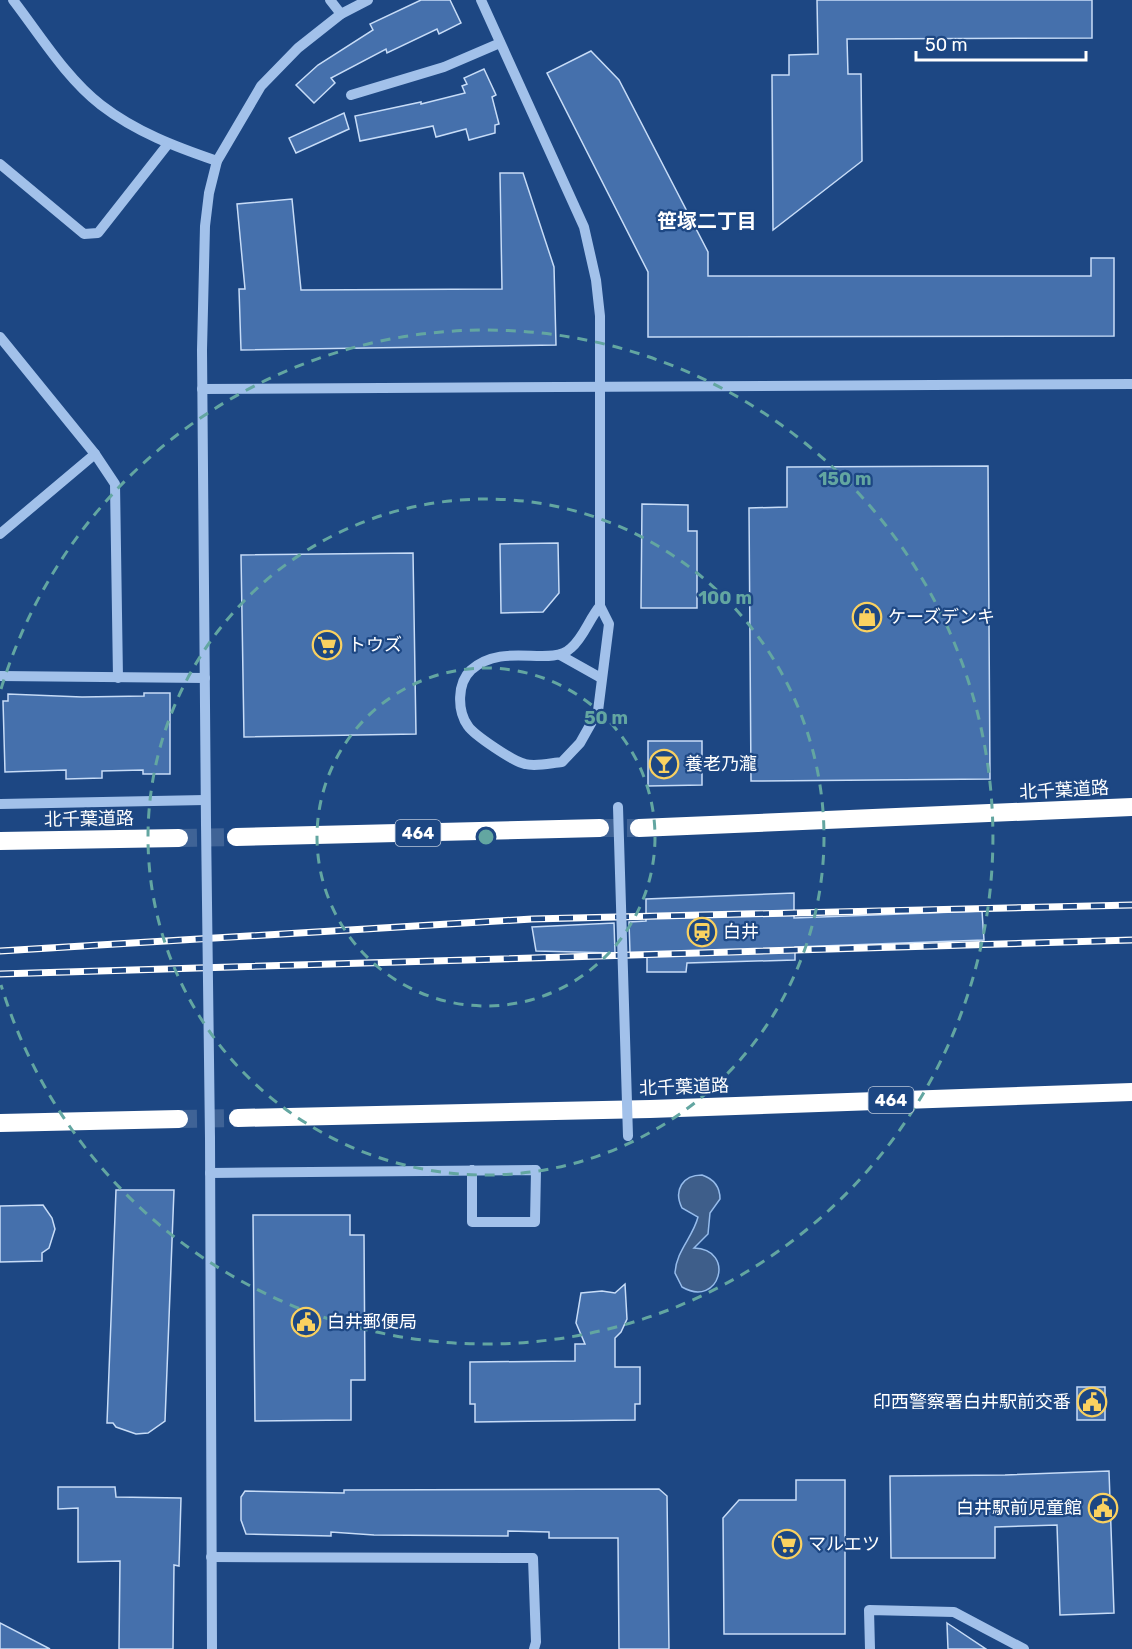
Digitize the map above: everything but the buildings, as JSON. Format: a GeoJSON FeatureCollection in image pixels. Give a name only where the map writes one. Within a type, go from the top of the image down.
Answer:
{"type":"FeatureCollection","features":[{"type":"Feature","properties":{"kind":"highway","name":"北千葉道路"},"geometry":{"type":"LineString","coordinates":[[639,828],[1132,807]]}},
{"type":"Feature","properties":{"kind":"highway","name":"464"},"geometry":{"type":"LineString","coordinates":[[236,837],[600,828]]}},
{"type":"Feature","properties":{"kind":"highway","name":"北千葉道路"},"geometry":{"type":"LineString","coordinates":[[0,842],[179,838]]}},
{"type":"Feature","properties":{"kind":"highway","name":"北千葉道路"},"geometry":{"type":"LineString","coordinates":[[238,1118],[650,1109],[1132,1092]]}},
{"type":"Feature","properties":{"kind":"highway"},"geometry":{"type":"LineString","coordinates":[[0,1123],[179,1119]]}},
{"type":"Feature","properties":{"kind":"street"},"geometry":{"type":"LineString","coordinates":[[13,0],[70,74],[100,105],[168,144],[217,161]]}},
{"type":"Feature","properties":{"kind":"street"},"geometry":{"type":"LineString","coordinates":[[330,0],[341,14]]}},
{"type":"Feature","properties":{"kind":"street"},"geometry":{"type":"LineString","coordinates":[[212,1649],[210,1138],[202,389],[205,226],[217,161],[261,86],[298,48],[341,14],[368,0]]}},
{"type":"Feature","properties":{"kind":"street"},"geometry":{"type":"LineString","coordinates":[[481,0],[584,227],[599,306],[600,606],[609,624],[598,711],[580,743],[562,762],[526,765],[469,727],[462,713],[460,695],[469,672],[486,659],[507,655],[560,655],[601,678]]}},
{"type":"Feature","properties":{"kind":"street"},"geometry":{"type":"LineString","coordinates":[[351,94],[444,67],[500,43]]}},
{"type":"Feature","properties":{"kind":"street"},"geometry":{"type":"LineString","coordinates":[[0,164],[84,234],[98,233],[168,144]]}},
{"type":"Feature","properties":{"kind":"street"},"geometry":{"type":"LineString","coordinates":[[0,337],[95,454],[115,484],[118,678]]}},
{"type":"Feature","properties":{"kind":"street"},"geometry":{"type":"LineString","coordinates":[[202,389],[600,385],[1132,384]]}},
{"type":"Feature","properties":{"kind":"street"},"geometry":{"type":"LineString","coordinates":[[2,527],[95,454]]}},
{"type":"Feature","properties":{"kind":"street"},"geometry":{"type":"LineString","coordinates":[[560,655],[571,648],[600,606]]}},
{"type":"Feature","properties":{"kind":"street"},"geometry":{"type":"LineString","coordinates":[[0,676],[205,678]]}},
{"type":"Feature","properties":{"kind":"street"},"geometry":{"type":"LineString","coordinates":[[0,804],[205,800]]}},
{"type":"Feature","properties":{"kind":"street"},"geometry":{"type":"LineString","coordinates":[[618,807],[628,1136]]}},
{"type":"Feature","properties":{"kind":"street"},"geometry":{"type":"LineString","coordinates":[[210,1173],[472,1170],[536,1170],[535,1222],[472,1222],[472,1170]]}},
{"type":"Feature","properties":{"kind":"street"},"geometry":{"type":"LineString","coordinates":[[211,1557],[533,1558],[536,1642],[534,1649]]}},
{"type":"Feature","properties":{"kind":"street"},"geometry":{"type":"LineString","coordinates":[[870,1649],[869,1610],[954,1612],[1024,1649]]}},
{"type":"Feature","properties":{"kind":"water"},"geometry":{"type":"Polygon","coordinates":[[[702,1175],[716,1184],[720,1199],[710,1213],[708,1234],[694,1248],[707,1251],[715,1258],[719,1267],[714,1285],[706,1290],[695,1292],[682,1287],[675,1273],[678,1258],[698,1217],[682,1208],[679,1201],[679,1190],[685,1181],[702,1175]]]}},
{"type":"Feature","properties":{"kind":"tunnel"},"geometry":{"type":"LineString","coordinates":[[600,828],[639,828]]}},
{"type":"Feature","properties":{"kind":"tunnel"},"geometry":{"type":"LineString","coordinates":[[179,838],[236,837]]}},
{"type":"Feature","properties":{"kind":"tunnel"},"geometry":{"type":"LineString","coordinates":[[179,1119],[238,1118]]}},
{"type":"Feature","properties":{"kind":"railway"},"geometry":{"type":"LineString","coordinates":[[0,951],[532,919],[1132,905]]}},
{"type":"Feature","properties":{"kind":"railway"},"geometry":{"type":"LineString","coordinates":[[0,974],[1132,940]]}},
{"type":"Feature","properties":{"kind":"place","name":"ケーズデンキ"},"geometry":{"type":"Point","coordinates":[867,617]}},
{"type":"Feature","properties":{"kind":"place","name":"トウズ"},"geometry":{"type":"Point","coordinates":[327,645]}},
{"type":"Feature","properties":{"kind":"place","name":"養老乃瀧"},"geometry":{"type":"Point","coordinates":[664,764]}},
{"type":"Feature","properties":{"kind":"place","name":"白井"},"geometry":{"type":"Point","coordinates":[702,932]}},
{"type":"Feature","properties":{"kind":"place","name":"白井郵便局"},"geometry":{"type":"Point","coordinates":[306,1322]}},
{"type":"Feature","properties":{"kind":"place","name":"印西警察署白井駅前交番"},"geometry":{"type":"Point","coordinates":[1092,1402]}},
{"type":"Feature","properties":{"kind":"place","name":"白井駅前児童館"},"geometry":{"type":"Point","coordinates":[1103,1508]}},
{"type":"Feature","properties":{"kind":"place","name":"マルエツ"},"geometry":{"type":"Point","coordinates":[787,1544]}},
{"type":"Feature","properties":{"kind":"district","name":"笹塚二丁目"},"geometry":{"type":"Point","coordinates":[707,221]}}]}
